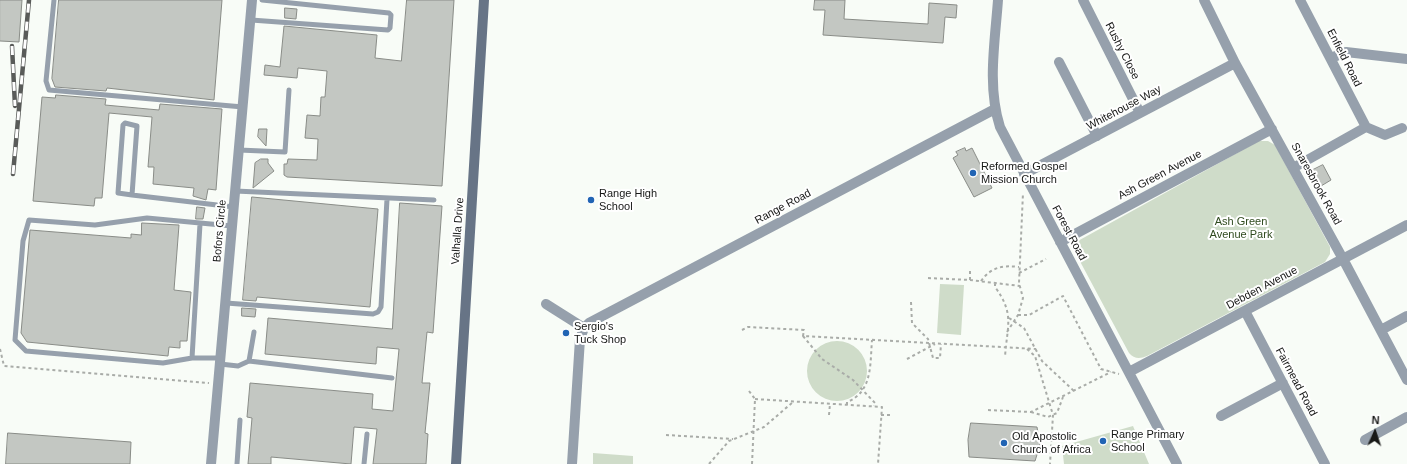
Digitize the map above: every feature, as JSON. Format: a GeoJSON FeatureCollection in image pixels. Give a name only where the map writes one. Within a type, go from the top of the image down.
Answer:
{"type":"FeatureCollection","features":[{"type":"Feature","properties":{"kind":"main road","name":"Valhalla Drive"},"geometry":{"type":"LineString","coordinates":[[456,464],[484,0]]}},
{"type":"Feature","properties":{"kind":"street","name":"Bofors Circle"},"geometry":{"type":"LineString","coordinates":[[211,464],[252,0]]}},
{"type":"Feature","properties":{"kind":"street","name":"Forest Road"},"geometry":{"type":"LineString","coordinates":[[998,0],[993,69],[995,109],[1000,127],[1126,374],[1178,464]]}},
{"type":"Feature","properties":{"kind":"street","name":"Rushy Close"},"geometry":{"type":"LineString","coordinates":[[1083,0],[1140,113]]}},
{"type":"Feature","properties":{"kind":"street","name":"Snaresbrook Road"},"geometry":{"type":"LineString","coordinates":[[1204,0],[1236,63],[1344,259],[1407,380]]}},
{"type":"Feature","properties":{"kind":"street","name":"Enfield Road"},"geometry":{"type":"LineString","coordinates":[[1300,0],[1332,58],[1366,128]]}},
{"type":"Feature","properties":{"kind":"street"},"geometry":{"type":"LineString","coordinates":[[1332,58],[1346,52],[1407,59]]}},
{"type":"Feature","properties":{"kind":"street"},"geometry":{"type":"LineString","coordinates":[[1059,62],[1097,136]]}},
{"type":"Feature","properties":{"kind":"street","name":"Whitehouse Way"},"geometry":{"type":"LineString","coordinates":[[1024,174],[1236,63]]}},
{"type":"Feature","properties":{"kind":"street","name":"Range Road"},"geometry":{"type":"LineString","coordinates":[[584,328],[596,319],[995,109]]}},
{"type":"Feature","properties":{"kind":"street"},"geometry":{"type":"LineString","coordinates":[[1293,168],[1366,128],[1385,135],[1402,128]]}},
{"type":"Feature","properties":{"kind":"street","name":"Ash Green Avenue"},"geometry":{"type":"LineString","coordinates":[[1060,242],[1272,129]]}},
{"type":"Feature","properties":{"kind":"street","name":"Debden Avenue"},"geometry":{"type":"LineString","coordinates":[[1126,374],[1407,226]]}},
{"type":"Feature","properties":{"kind":"street"},"geometry":{"type":"LineString","coordinates":[[546,304],[584,328],[580,339],[572,464]]}},
{"type":"Feature","properties":{"kind":"street","name":"Fairmead Road"},"geometry":{"type":"LineString","coordinates":[[1245,311],[1283,383],[1322,463]]}},
{"type":"Feature","properties":{"kind":"street"},"geometry":{"type":"LineString","coordinates":[[1381,330],[1407,316]]}},
{"type":"Feature","properties":{"kind":"street"},"geometry":{"type":"LineString","coordinates":[[1221,416],[1283,383]]}},
{"type":"Feature","properties":{"kind":"street"},"geometry":{"type":"LineString","coordinates":[[1365,440],[1407,417]]}},
{"type":"Feature","properties":{"kind":"lane"},"geometry":{"type":"LineString","coordinates":[[54,0],[46,81],[49,90],[243,107]]}},
{"type":"Feature","properties":{"kind":"lane"},"geometry":{"type":"LineString","coordinates":[[251,20],[388,30],[390,28],[391,15],[389,13],[262,0]]}},
{"type":"Feature","properties":{"kind":"lane"},"geometry":{"type":"LineString","coordinates":[[239,150],[285,152],[289,90]]}},
{"type":"Feature","properties":{"kind":"lane"},"geometry":{"type":"LineString","coordinates":[[132,195],[137,126],[125,123],[123,125],[117,191],[119,194],[234,207]]}},
{"type":"Feature","properties":{"kind":"lane"},"geometry":{"type":"LineString","coordinates":[[236,192],[434,200]]}},
{"type":"Feature","properties":{"kind":"lane"},"geometry":{"type":"LineString","coordinates":[[226,303],[373,314],[378,312],[381,307],[387,198]]}},
{"type":"Feature","properties":{"kind":"lane"},"geometry":{"type":"LineString","coordinates":[[232,226],[146,218],[95,225],[29,220],[23,241],[15,340],[26,351],[162,363],[192,358],[220,361],[238,366],[249,361],[392,378]]}},
{"type":"Feature","properties":{"kind":"lane"},"geometry":{"type":"LineString","coordinates":[[192,358],[200,224]]}},
{"type":"Feature","properties":{"kind":"lane"},"geometry":{"type":"LineString","coordinates":[[249,361],[254,332]]}},
{"type":"Feature","properties":{"kind":"lane"},"geometry":{"type":"LineString","coordinates":[[236,464],[240,420]]}},
{"type":"Feature","properties":{"kind":"lane"},"geometry":{"type":"LineString","coordinates":[[364,464],[367,434]]}},
{"type":"Feature","properties":{"kind":"path"},"geometry":{"type":"LineString","coordinates":[[1007,332],[1018,315],[1023,298],[1020,286],[1019,267],[1024,190]]}},
{"type":"Feature","properties":{"kind":"path"},"geometry":{"type":"LineString","coordinates":[[1019,273],[1046,259]]}},
{"type":"Feature","properties":{"kind":"path"},"geometry":{"type":"LineString","coordinates":[[981,282],[986,275],[997,268],[1009,266],[1019,267]]}},
{"type":"Feature","properties":{"kind":"path"},"geometry":{"type":"LineString","coordinates":[[970,269],[970,280]]}},
{"type":"Feature","properties":{"kind":"path"},"geometry":{"type":"LineString","coordinates":[[928,278],[970,280],[1020,286]]}},
{"type":"Feature","properties":{"kind":"path"},"geometry":{"type":"LineString","coordinates":[[995,283],[994,287],[1007,307],[1009,318],[1005,357]]}},
{"type":"Feature","properties":{"kind":"path"},"geometry":{"type":"LineString","coordinates":[[1018,315],[1029,315],[1063,296],[1102,369],[1126,374]]}},
{"type":"Feature","properties":{"kind":"path"},"geometry":{"type":"LineString","coordinates":[[911,302],[912,324],[925,335],[933,358],[936,358],[939,363]]}},
{"type":"Feature","properties":{"kind":"path"},"geometry":{"type":"LineString","coordinates":[[1009,318],[1024,328],[1042,361],[1074,391]]}},
{"type":"Feature","properties":{"kind":"path"},"geometry":{"type":"LineString","coordinates":[[742,330],[748,326],[804,330],[803,336],[822,359],[847,375],[874,403],[874,406]]}},
{"type":"Feature","properties":{"kind":"path"},"geometry":{"type":"LineString","coordinates":[[862,339],[863,335]]}},
{"type":"Feature","properties":{"kind":"path"},"geometry":{"type":"LineString","coordinates":[[803,336],[1036,349]]}},
{"type":"Feature","properties":{"kind":"path"},"geometry":{"type":"LineString","coordinates":[[847,405],[847,402],[853,400],[862,391],[867,383],[870,373],[872,340]]}},
{"type":"Feature","properties":{"kind":"path"},"geometry":{"type":"LineString","coordinates":[[907,359],[935,344]]}},
{"type":"Feature","properties":{"kind":"path"},"geometry":{"type":"LineString","coordinates":[[936,358],[940,358],[941,344]]}},
{"type":"Feature","properties":{"kind":"path"},"geometry":{"type":"LineString","coordinates":[[1026,349],[1035,356],[1053,415],[1050,464]]}},
{"type":"Feature","properties":{"kind":"path"},"geometry":{"type":"LineString","coordinates":[[0,350],[4,366],[218,384]]}},
{"type":"Feature","properties":{"kind":"path"},"geometry":{"type":"LineString","coordinates":[[1031,412],[1111,372]]}},
{"type":"Feature","properties":{"kind":"path"},"geometry":{"type":"LineString","coordinates":[[750,391],[755,399],[752,464]]}},
{"type":"Feature","properties":{"kind":"path"},"geometry":{"type":"LineString","coordinates":[[988,410],[1031,412],[1048,417],[1057,413],[1063,397]]}},
{"type":"Feature","properties":{"kind":"path"},"geometry":{"type":"LineString","coordinates":[[755,399],[882,407],[878,464]]}},
{"type":"Feature","properties":{"kind":"path"},"geometry":{"type":"LineString","coordinates":[[709,464],[722,448],[734,439],[772,421],[792,402]]}},
{"type":"Feature","properties":{"kind":"path"},"geometry":{"type":"LineString","coordinates":[[829,415],[830,404]]}},
{"type":"Feature","properties":{"kind":"path"},"geometry":{"type":"LineString","coordinates":[[881,415],[890,415]]}},
{"type":"Feature","properties":{"kind":"path"},"geometry":{"type":"LineString","coordinates":[[666,435],[734,439]]}},
{"type":"Feature","properties":{"kind":"green space","name":"Ash Green Avenue Park"},"geometry":{"type":"Polygon","coordinates":[[[1259,141],[1268,141],[1275,145],[1330,247],[1330,254],[1325,262],[1147,356],[1140,358],[1133,356],[1129,353],[1075,252],[1076,242],[1259,141]]]}},
{"type":"Feature","properties":{"kind":"green space"},"geometry":{"type":"Polygon","coordinates":[[[940,284],[964,285],[961,335],[937,333],[940,284]]]}},
{"type":"Feature","properties":{"kind":"green space"},"geometry":{"type":"Polygon","coordinates":[[[837,341],[854,346],[862,354],[867,371],[862,388],[854,396],[837,401],[820,396],[812,388],[807,371],[812,354],[820,346],[837,341]]]}},
{"type":"Feature","properties":{"kind":"green space"},"geometry":{"type":"Polygon","coordinates":[[[1133,426],[1149,464],[1064,464],[1062,446],[1133,426]]]}},
{"type":"Feature","properties":{"kind":"green space"},"geometry":{"type":"Polygon","coordinates":[[[593,453],[633,456],[633,464],[593,464],[593,453]]]}},
{"type":"Feature","properties":{"kind":"building"},"geometry":{"type":"Polygon","coordinates":[[[0,0],[22,0],[19,42],[0,41],[0,0]]]}},
{"type":"Feature","properties":{"kind":"building"},"geometry":{"type":"Polygon","coordinates":[[[59,0],[222,0],[214,100],[107,88],[106,91],[55,87],[52,79],[59,0]]]}},
{"type":"Feature","properties":{"kind":"building"},"geometry":{"type":"Polygon","coordinates":[[[407,0],[454,0],[442,186],[287,177],[284,175],[284,164],[287,164],[288,159],[317,160],[318,139],[305,138],[307,115],[320,116],[321,97],[325,97],[327,71],[298,68],[297,78],[264,75],[265,65],[280,67],[284,26],[377,35],[375,58],[401,61],[407,0]]]}},
{"type":"Feature","properties":{"kind":"building"},"geometry":{"type":"Polygon","coordinates":[[[815,0],[845,0],[844,19],[928,24],[929,3],[957,5],[956,18],[945,17],[943,43],[823,35],[825,10],[814,10],[815,0]]]}},
{"type":"Feature","properties":{"kind":"building"},"geometry":{"type":"Polygon","coordinates":[[[285,8],[297,9],[296,19],[285,18],[285,8]]]}},
{"type":"Feature","properties":{"kind":"building"},"geometry":{"type":"Polygon","coordinates":[[[56,95],[106,99],[105,105],[159,110],[160,104],[222,109],[216,190],[208,189],[206,200],[193,196],[194,188],[153,184],[154,167],[148,167],[152,117],[109,113],[102,198],[95,198],[94,206],[33,201],[42,97],[55,98],[56,95]]]}},
{"type":"Feature","properties":{"kind":"building"},"geometry":{"type":"Polygon","coordinates":[[[259,129],[267,129],[266,146],[258,137],[259,129]]]}},
{"type":"Feature","properties":{"kind":"building","name":"Reformed Gospel Mission Church"},"geometry":{"type":"Polygon","coordinates":[[[965,148],[966,151],[972,148],[992,188],[974,197],[953,158],[958,155],[956,152],[965,148]]]}},
{"type":"Feature","properties":{"kind":"building"},"geometry":{"type":"Polygon","coordinates":[[[261,159],[268,159],[268,163],[274,171],[253,188],[255,163],[261,159]]]}},
{"type":"Feature","properties":{"kind":"building"},"geometry":{"type":"Polygon","coordinates":[[[1323,165],[1331,180],[1321,186],[1313,170],[1323,165]]]}},
{"type":"Feature","properties":{"kind":"building"},"geometry":{"type":"Polygon","coordinates":[[[252,197],[378,209],[370,307],[257,297],[256,301],[243,300],[252,197]]]}},
{"type":"Feature","properties":{"kind":"building"},"geometry":{"type":"Polygon","coordinates":[[[400,203],[442,206],[433,333],[427,332],[422,383],[430,383],[425,433],[428,434],[426,464],[373,464],[377,429],[354,427],[351,464],[271,457],[271,464],[248,464],[252,418],[247,417],[250,383],[373,394],[372,409],[393,411],[399,349],[377,347],[376,364],[265,354],[268,318],[392,329],[400,203]]]}},
{"type":"Feature","properties":{"kind":"building"},"geometry":{"type":"Polygon","coordinates":[[[197,207],[205,208],[203,219],[196,219],[197,207]]]}},
{"type":"Feature","properties":{"kind":"building"},"geometry":{"type":"Polygon","coordinates":[[[142,223],[179,225],[174,290],[191,292],[187,341],[180,341],[180,348],[169,347],[168,356],[27,342],[21,333],[30,230],[131,238],[131,234],[141,235],[142,223]]]}},
{"type":"Feature","properties":{"kind":"building"},"geometry":{"type":"Polygon","coordinates":[[[242,308],[256,309],[255,317],[242,316],[242,308]]]}},
{"type":"Feature","properties":{"kind":"building","name":"Old Apostolic Church of Africa"},"geometry":{"type":"Polygon","coordinates":[[[971,423],[1037,427],[1040,445],[1035,461],[969,457],[968,440],[971,423]]]}},
{"type":"Feature","properties":{"kind":"building"},"geometry":{"type":"Polygon","coordinates":[[[8,433],[131,442],[130,464],[6,464],[8,433]]]}},
{"type":"Feature","properties":{"kind":"railway"},"geometry":{"type":"LineString","coordinates":[[13,174],[29,0]]}},
{"type":"Feature","properties":{"kind":"railway"},"geometry":{"type":"LineString","coordinates":[[12,46],[15,106]]}},
{"type":"Feature","properties":{"kind":"place","name":"Reformed Gospel Mission Church"},"geometry":{"type":"Point","coordinates":[973,173]}},
{"type":"Feature","properties":{"kind":"place","name":"Range High School"},"geometry":{"type":"Point","coordinates":[591,200]}},
{"type":"Feature","properties":{"kind":"place","name":"Sergio's Tuck Shop"},"geometry":{"type":"Point","coordinates":[566,333]}},
{"type":"Feature","properties":{"kind":"place","name":"Range Primary School"},"geometry":{"type":"Point","coordinates":[1103,441]}},
{"type":"Feature","properties":{"kind":"place","name":"Old Apostolic Church of Africa"},"geometry":{"type":"Point","coordinates":[1004,443]}}]}
